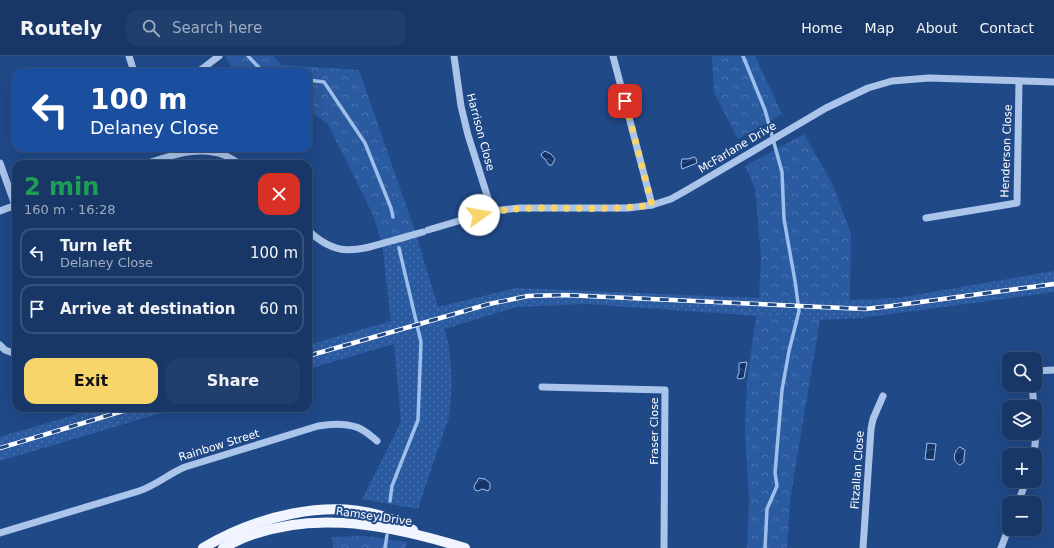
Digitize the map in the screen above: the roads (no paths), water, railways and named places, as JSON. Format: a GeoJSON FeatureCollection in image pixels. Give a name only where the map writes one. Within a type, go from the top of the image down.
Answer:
{"type":"FeatureCollection","features":[{"type":"Feature","properties":{"kind":"main road","name":"Ramsey Drive"},"geometry":{"type":"LineString","coordinates":[[204,548],[234,532],[266,520],[305,512],[329,510],[367,513],[388,518],[429,537]]}},
{"type":"Feature","properties":{"kind":"main road","name":"Ramsey Drive"},"geometry":{"type":"LineString","coordinates":[[223,548],[249,536],[286,526],[322,521],[364,524],[429,537],[465,548]]}},
{"type":"Feature","properties":{"kind":"street"},"geometry":{"type":"LineString","coordinates":[[129,56],[133,68]]}},
{"type":"Feature","properties":{"kind":"street"},"geometry":{"type":"LineString","coordinates":[[203,68],[219,56]]}},
{"type":"Feature","properties":{"kind":"street","name":"Harrison Close"},"geometry":{"type":"LineString","coordinates":[[454,56],[461,106],[492,212]]}},
{"type":"Feature","properties":{"kind":"street"},"geometry":{"type":"LineString","coordinates":[[613,56],[652,205]]}},
{"type":"Feature","properties":{"kind":"street","name":"McFarlane Drive"},"geometry":{"type":"LineString","coordinates":[[312,233],[323,242],[333,247],[345,250],[358,250],[492,212],[519,208],[628,208],[652,205],[671,199],[826,108],[868,88],[892,81],[929,78],[1054,82]]}},
{"type":"Feature","properties":{"kind":"street","name":"Henderson Close"},"geometry":{"type":"LineString","coordinates":[[926,218],[1017,203],[1019,81]]}},
{"type":"Feature","properties":{"kind":"street"},"geometry":{"type":"LineString","coordinates":[[154,160],[173,152]]}},
{"type":"Feature","properties":{"kind":"street"},"geometry":{"type":"LineString","coordinates":[[210,152],[223,155],[232,160]]}},
{"type":"Feature","properties":{"kind":"street"},"geometry":{"type":"LineString","coordinates":[[0,163],[12,197]]}},
{"type":"Feature","properties":{"kind":"street"},"geometry":{"type":"LineString","coordinates":[[0,211],[12,206]]}},
{"type":"Feature","properties":{"kind":"street"},"geometry":{"type":"LineString","coordinates":[[0,345],[5,350],[12,353]]}},
{"type":"Feature","properties":{"kind":"street"},"geometry":{"type":"LineString","coordinates":[[1042,371],[1054,370]]}},
{"type":"Feature","properties":{"kind":"street","name":"Fraser Close"},"geometry":{"type":"LineString","coordinates":[[542,387],[665,390],[664,548]]}},
{"type":"Feature","properties":{"kind":"street","name":"Fitzallan Close"},"geometry":{"type":"LineString","coordinates":[[863,548],[871,429],[873,419],[883,396]]}},
{"type":"Feature","properties":{"kind":"street","name":"Rainbow Street"},"geometry":{"type":"LineString","coordinates":[[0,533],[138,491],[154,485],[169,474],[185,467],[318,426],[335,424],[356,427],[377,441]]}},
{"type":"Feature","properties":{"kind":"street"},"geometry":{"type":"LineString","coordinates":[[1001,548],[1006,536]]}},
{"type":"Feature","properties":{"kind":"water"},"geometry":{"type":"Polygon","coordinates":[[[545,151],[551,154],[555,159],[552,165],[549,165],[542,157],[541,154],[545,151]]]}},
{"type":"Feature","properties":{"kind":"water"},"geometry":{"type":"Polygon","coordinates":[[[696,158],[697,163],[682,169],[682,159],[696,158]]]}},
{"type":"Feature","properties":{"kind":"water"},"geometry":{"type":"Polygon","coordinates":[[[747,362],[744,378],[738,379],[739,363],[747,362]]]}},
{"type":"Feature","properties":{"kind":"water"},"geometry":{"type":"Polygon","coordinates":[[[927,443],[936,444],[934,460],[925,459],[927,443]]]}},
{"type":"Feature","properties":{"kind":"water"},"geometry":{"type":"Polygon","coordinates":[[[960,447],[965,450],[964,462],[960,465],[957,464],[954,456],[960,447]]]}},
{"type":"Feature","properties":{"kind":"water"},"geometry":{"type":"Polygon","coordinates":[[[479,478],[485,479],[490,483],[490,488],[488,491],[482,489],[478,491],[475,490],[474,486],[479,478]]]}},
{"type":"Feature","properties":{"kind":"waterway"},"geometry":{"type":"LineString","coordinates":[[248,56],[259,68]]}},
{"type":"Feature","properties":{"kind":"waterway"},"geometry":{"type":"LineString","coordinates":[[743,56],[765,110],[782,172],[784,219],[799,311],[789,351],[782,390],[775,473],[777,486],[767,509],[765,548]]}},
{"type":"Feature","properties":{"kind":"waterway"},"geometry":{"type":"LineString","coordinates":[[312,80],[324,82],[365,143],[391,208],[393,217]]}},
{"type":"Feature","properties":{"kind":"waterway"},"geometry":{"type":"LineString","coordinates":[[390,501],[392,486],[418,420],[421,342],[399,248]]}},
{"type":"Feature","properties":{"kind":"waterway"},"geometry":{"type":"LineString","coordinates":[[385,548],[387,535]]}},
{"type":"Feature","properties":{"kind":"railway"},"geometry":{"type":"LineString","coordinates":[[312,355],[489,304],[528,296],[565,295],[865,309],[1054,284]]}},
{"type":"Feature","properties":{"kind":"railway"},"geometry":{"type":"LineString","coordinates":[[0,448],[120,412]]}}]}
